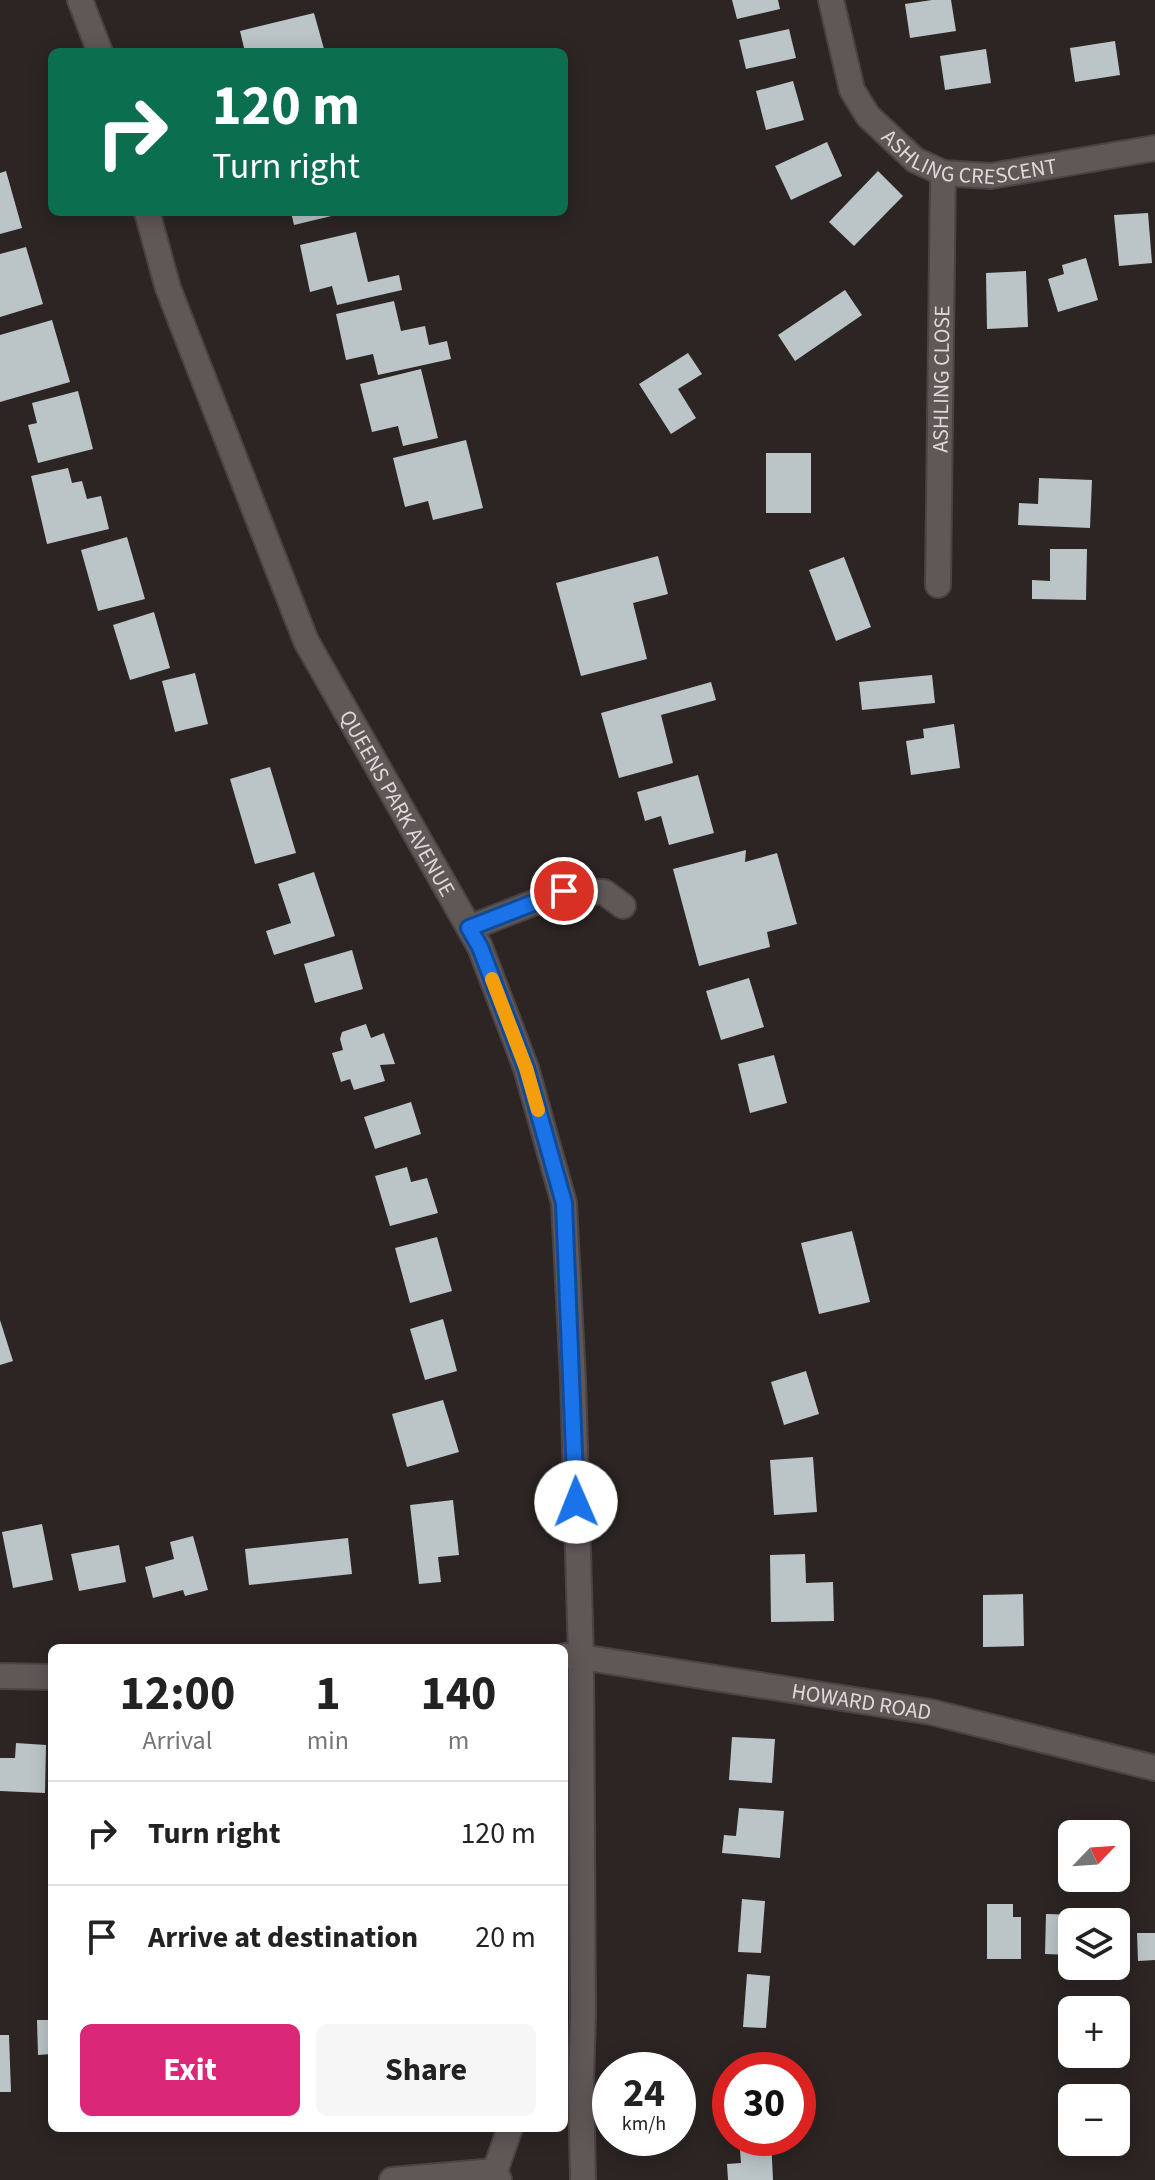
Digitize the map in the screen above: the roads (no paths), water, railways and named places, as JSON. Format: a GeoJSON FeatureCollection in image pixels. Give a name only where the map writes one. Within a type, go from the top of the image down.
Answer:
{"type":"FeatureCollection","features":[{"type":"Feature","properties":{"kind":"street"},"geometry":{"type":"LineString","coordinates":[[80,0],[98,48]]}},
{"type":"Feature","properties":{"kind":"street","name":"ASHLING CRESCENT"},"geometry":{"type":"LineString","coordinates":[[831,0],[852,90],[868,116],[915,160],[943,173],[991,176],[1155,148]]}},
{"type":"Feature","properties":{"kind":"street","name":"ASHLING CLOSE"},"geometry":{"type":"LineString","coordinates":[[938,585],[943,173]]}},
{"type":"Feature","properties":{"kind":"street","name":"QUEENS PARK AVENUE"},"geometry":{"type":"LineString","coordinates":[[148,216],[168,288],[306,641],[480,947],[526,1068],[564,1203],[574,1394],[572,1656],[583,1998],[572,2089],[583,2180]]}},
{"type":"Feature","properties":{"kind":"street"},"geometry":{"type":"LineString","coordinates":[[469,928],[564,891],[604,892],[623,906]]}},
{"type":"Feature","properties":{"kind":"street","name":"HOWARD ROAD"},"geometry":{"type":"LineString","coordinates":[[572,1656],[931,1712],[1155,1768]]}},
{"type":"Feature","properties":{"kind":"street"},"geometry":{"type":"LineString","coordinates":[[0,1676],[48,1677]]}},
{"type":"Feature","properties":{"kind":"street"},"geometry":{"type":"LineString","coordinates":[[392,2180],[497,2175],[509,2132]]}}]}
